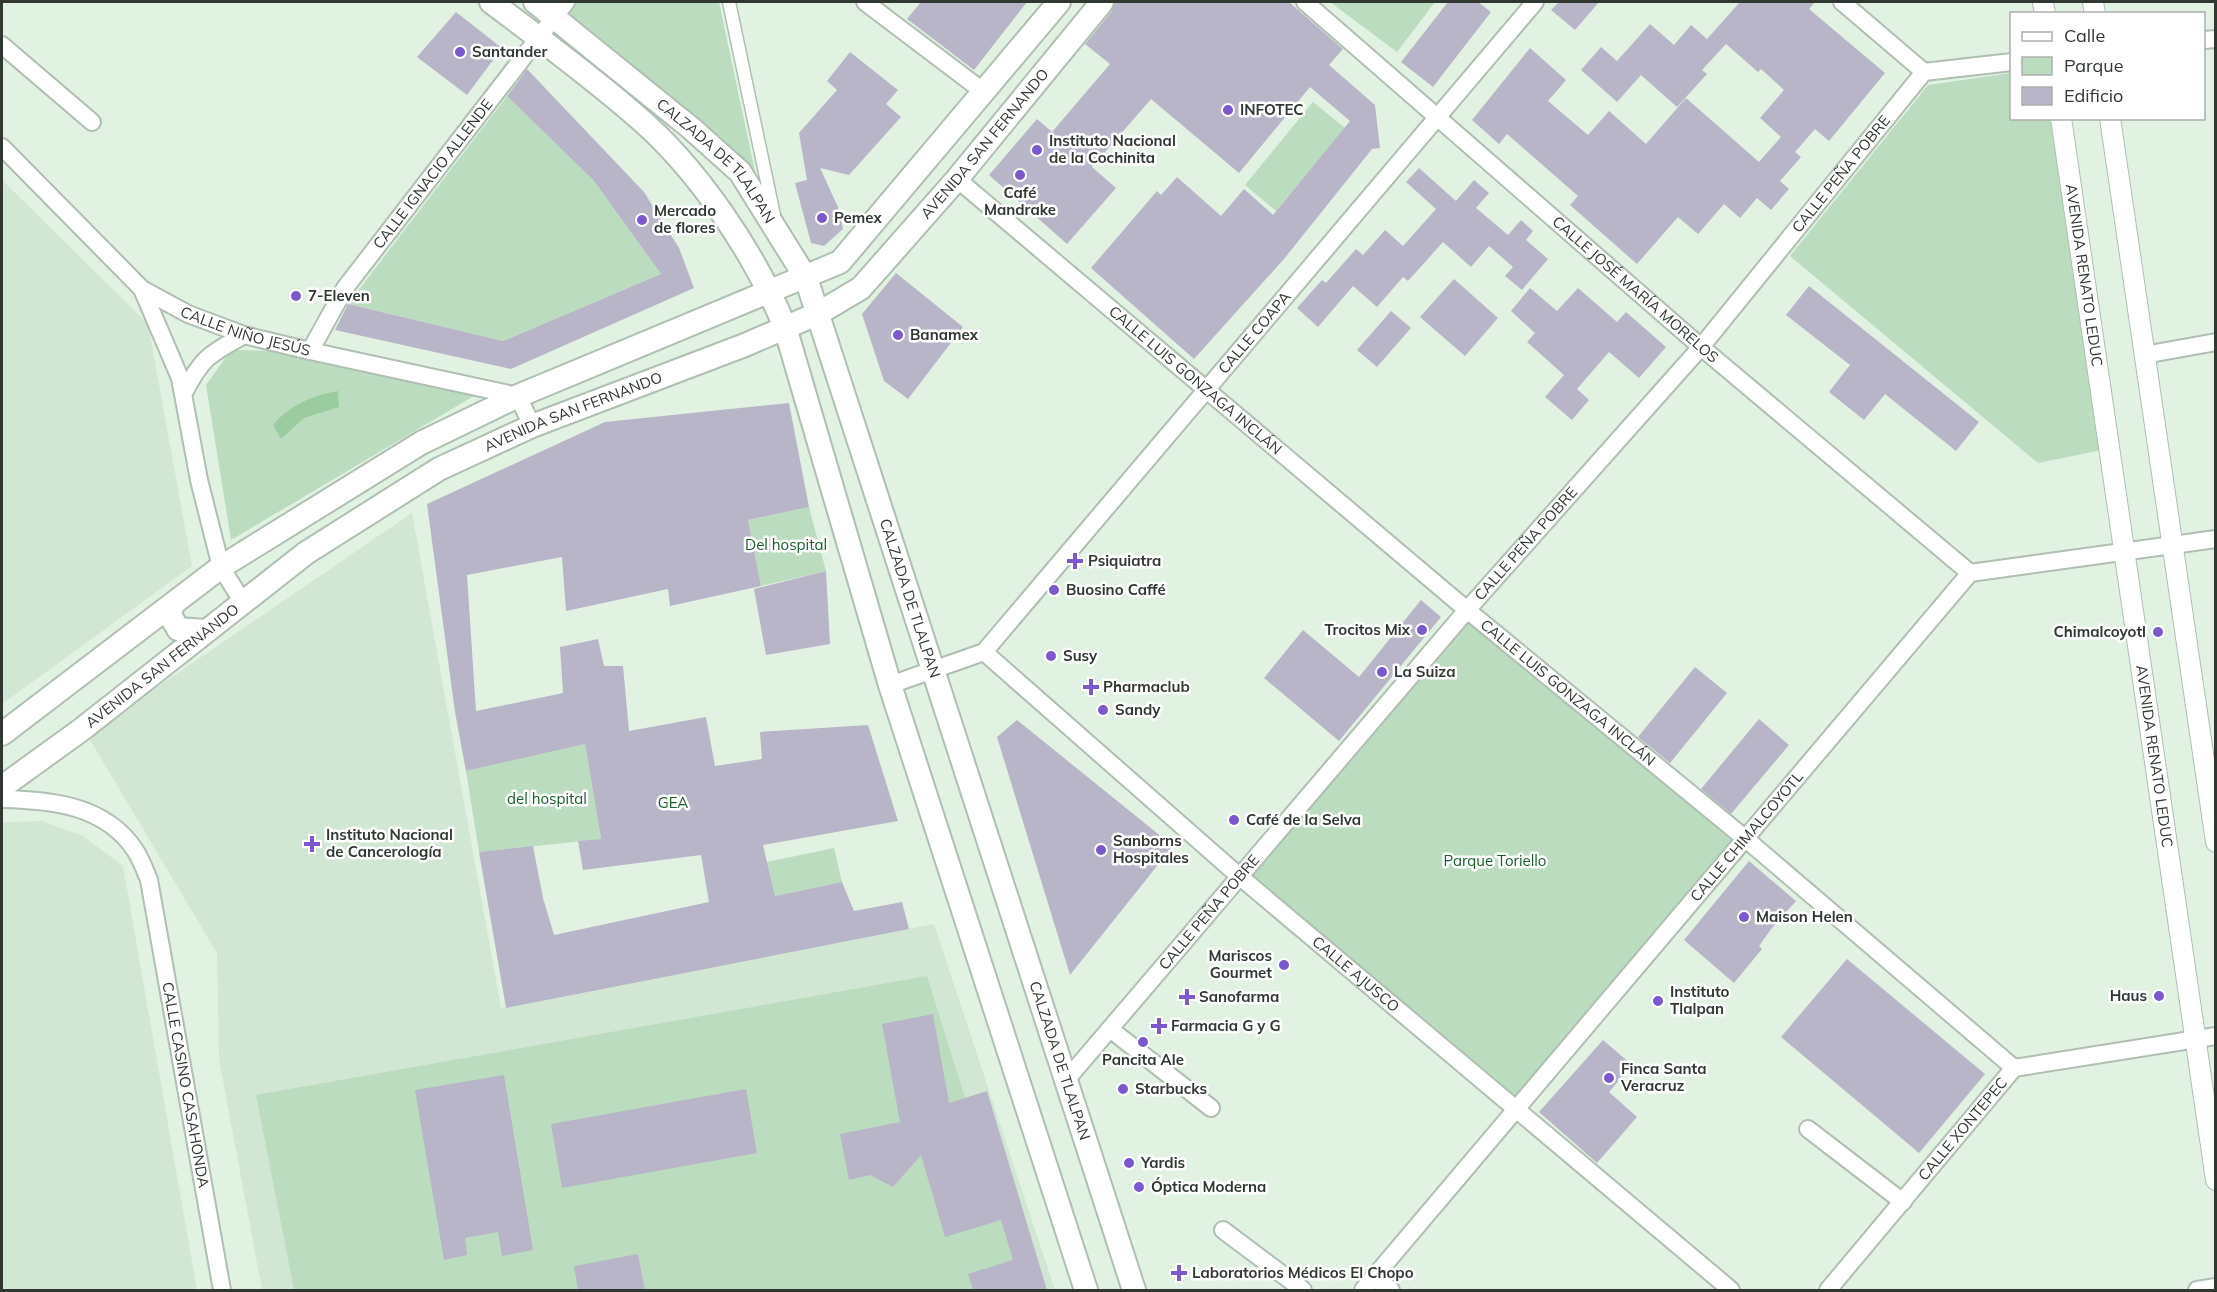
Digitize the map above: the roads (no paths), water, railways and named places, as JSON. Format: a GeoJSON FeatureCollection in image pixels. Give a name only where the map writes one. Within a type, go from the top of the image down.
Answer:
{"type":"FeatureCollection","features":[{"type":"Feature","properties":{"kind":"main road","name":"CALZADA DE TLALPAN"},"geometry":{"type":"LineString","coordinates":[[491,2],[635,114],[678,156],[723,216],[770,291],[785,327],[890,685],[1086,1290]]}},
{"type":"Feature","properties":{"kind":"main road","name":"CALZADA DE TLALPAN"},"geometry":{"type":"LineString","coordinates":[[535,2],[560,9],[740,172],[777,228],[806,278],[935,670],[1134,1290]]}},
{"type":"Feature","properties":{"kind":"main road"},"geometry":{"type":"LineString","coordinates":[[2,734],[221,567],[421,443],[518,396],[840,262],[1059,2]]}},
{"type":"Feature","properties":{"kind":"main road","name":"AVENIDA SAN FERNANDO"},"geometry":{"type":"LineString","coordinates":[[2,787],[81,730],[242,601],[306,553],[440,469],[532,426],[819,313],[861,288],[957,179],[1102,2]]}},
{"type":"Feature","properties":{"kind":"main road"},"geometry":{"type":"LineString","coordinates":[[173,604],[170,615],[178,629],[205,631]]}},
{"type":"Feature","properties":{"kind":"street"},"geometry":{"type":"LineString","coordinates":[[729,2],[777,228]]}},
{"type":"Feature","properties":{"kind":"street"},"geometry":{"type":"LineString","coordinates":[[865,2],[984,92]]}},
{"type":"Feature","properties":{"kind":"street","name":"CALLE JOSÉ MARÍA MORELOS"},"geometry":{"type":"LineString","coordinates":[[1305,2],[1701,347],[1970,573]]}},
{"type":"Feature","properties":{"kind":"street","name":"CALLE COAPA"},"geometry":{"type":"LineString","coordinates":[[890,685],[984,652],[1535,2]]}},
{"type":"Feature","properties":{"kind":"street"},"geometry":{"type":"LineString","coordinates":[[1842,2],[1924,72],[2010,62]]}},
{"type":"Feature","properties":{"kind":"street","name":"CALLE IGNACIO ALLENDE"},"geometry":{"type":"LineString","coordinates":[[310,351],[345,288],[560,9]]}},
{"type":"Feature","properties":{"kind":"street"},"geometry":{"type":"LineString","coordinates":[[2,45],[92,122]]}},
{"type":"Feature","properties":{"kind":"street","name":"CALLE PEÑA POBRE"},"geometry":{"type":"LineString","coordinates":[[1067,1079],[1467,610],[1701,347],[1924,72]]}},
{"type":"Feature","properties":{"kind":"street","name":"AVENIDA RENATO LEDUC"},"geometry":{"type":"LineString","coordinates":[[2061,120],[2216,1180]]}},
{"type":"Feature","properties":{"kind":"street"},"geometry":{"type":"LineString","coordinates":[[2110,120],[2216,842]]}},
{"type":"Feature","properties":{"kind":"street","name":"CALLE NIÑO JESÚS"},"geometry":{"type":"LineString","coordinates":[[2,147],[142,289],[188,314],[244,335],[518,396]]}},
{"type":"Feature","properties":{"kind":"street","name":"CALLE LUIS GONZAGA INCLÁN"},"geometry":{"type":"LineString","coordinates":[[957,179],[1467,610],[1747,840],[2014,1068]]}},
{"type":"Feature","properties":{"kind":"street"},"geometry":{"type":"LineString","coordinates":[[142,289],[175,365],[184,393],[199,480],[221,567],[242,601]]}},
{"type":"Feature","properties":{"kind":"street"},"geometry":{"type":"LineString","coordinates":[[184,393],[196,367],[209,355],[244,335]]}},
{"type":"Feature","properties":{"kind":"street"},"geometry":{"type":"LineString","coordinates":[[2144,355],[2216,342]]}},
{"type":"Feature","properties":{"kind":"street"},"geometry":{"type":"LineString","coordinates":[[518,396],[532,426]]}},
{"type":"Feature","properties":{"kind":"street"},"geometry":{"type":"LineString","coordinates":[[1970,573],[2216,539]]}},
{"type":"Feature","properties":{"kind":"street","name":"CALLE CHIMALCOYOTL"},"geometry":{"type":"LineString","coordinates":[[1368,1284],[1515,1108],[1747,840],[1970,573]]}},
{"type":"Feature","properties":{"kind":"street","name":"CALLE AJUSCO"},"geometry":{"type":"LineString","coordinates":[[984,652],[1239,876],[1731,1290]]}},
{"type":"Feature","properties":{"kind":"street","name":"CALLE CASINO CASAHONDA"},"geometry":{"type":"LineString","coordinates":[[2,799],[40,800],[90,812],[116,829],[135,850],[149,880],[222,1290]]}},
{"type":"Feature","properties":{"kind":"street"},"geometry":{"type":"LineString","coordinates":[[1110,1029],[1211,1108]]}},
{"type":"Feature","properties":{"kind":"street","name":"CALLE XONTEPEC"},"geometry":{"type":"LineString","coordinates":[[1828,1290],[2014,1068],[2216,1036]]}},
{"type":"Feature","properties":{"kind":"street"},"geometry":{"type":"LineString","coordinates":[[1808,1129],[1903,1202]]}},
{"type":"Feature","properties":{"kind":"street"},"geometry":{"type":"LineString","coordinates":[[1223,1230],[1303,1290]]}},
{"type":"Feature","properties":{"kind":"street"},"geometry":{"type":"LineString","coordinates":[[1368,1284],[1391,1290]]}},
{"type":"Feature","properties":{"kind":"street"},"geometry":{"type":"LineString","coordinates":[[2197,1290],[2216,1287]]}},
{"type":"Feature","properties":{"kind":"place","name":"Santander"},"geometry":{"type":"Point","coordinates":[460,52]}},
{"type":"Feature","properties":{"kind":"place","name":"INFOTEC"},"geometry":{"type":"Point","coordinates":[1228,110]}},
{"type":"Feature","properties":{"kind":"place","name":"Instituto Nacional de la Cochinita"},"geometry":{"type":"Point","coordinates":[1037,150]}},
{"type":"Feature","properties":{"kind":"place","name":"Café Mandrake"},"geometry":{"type":"Point","coordinates":[1020,175]}},
{"type":"Feature","properties":{"kind":"place","name":"Pemex"},"geometry":{"type":"Point","coordinates":[822,218]}},
{"type":"Feature","properties":{"kind":"place","name":"Mercado de flores"},"geometry":{"type":"Point","coordinates":[642,220]}},
{"type":"Feature","properties":{"kind":"place","name":"7-Eleven"},"geometry":{"type":"Point","coordinates":[296,296]}},
{"type":"Feature","properties":{"kind":"place","name":"Banamex"},"geometry":{"type":"Point","coordinates":[898,335]}},
{"type":"Feature","properties":{"kind":"place","name":"Psiquiatra"},"geometry":{"type":"Point","coordinates":[1075,561]}},
{"type":"Feature","properties":{"kind":"place","name":"Buosino Caffé"},"geometry":{"type":"Point","coordinates":[1054,590]}},
{"type":"Feature","properties":{"kind":"place","name":"Trocitos Mix"},"geometry":{"type":"Point","coordinates":[1422,630]}},
{"type":"Feature","properties":{"kind":"place","name":"Chimalcoyotl"},"geometry":{"type":"Point","coordinates":[2158,632]}},
{"type":"Feature","properties":{"kind":"place","name":"Susy"},"geometry":{"type":"Point","coordinates":[1051,656]}},
{"type":"Feature","properties":{"kind":"place","name":"La Suiza"},"geometry":{"type":"Point","coordinates":[1382,672]}},
{"type":"Feature","properties":{"kind":"place","name":"Pharmaclub"},"geometry":{"type":"Point","coordinates":[1091,687]}},
{"type":"Feature","properties":{"kind":"place","name":"Sandy"},"geometry":{"type":"Point","coordinates":[1103,710]}},
{"type":"Feature","properties":{"kind":"place","name":"Café de la Selva"},"geometry":{"type":"Point","coordinates":[1234,820]}},
{"type":"Feature","properties":{"kind":"place","name":"Instituto Nacional de Cancerología"},"geometry":{"type":"Point","coordinates":[312,844]}},
{"type":"Feature","properties":{"kind":"place","name":"Sanborns Hospitales"},"geometry":{"type":"Point","coordinates":[1101,850]}},
{"type":"Feature","properties":{"kind":"place","name":"Maison Helen"},"geometry":{"type":"Point","coordinates":[1744,917]}},
{"type":"Feature","properties":{"kind":"place","name":"Mariscos Gourmet"},"geometry":{"type":"Point","coordinates":[1284,965]}},
{"type":"Feature","properties":{"kind":"place","name":"Haus"},"geometry":{"type":"Point","coordinates":[2159,996]}},
{"type":"Feature","properties":{"kind":"place","name":"Sanofarma"},"geometry":{"type":"Point","coordinates":[1187,997]}},
{"type":"Feature","properties":{"kind":"place","name":"Instituto Tlalpan"},"geometry":{"type":"Point","coordinates":[1658,1001]}},
{"type":"Feature","properties":{"kind":"place","name":"Farmacia G y G"},"geometry":{"type":"Point","coordinates":[1159,1026]}},
{"type":"Feature","properties":{"kind":"place","name":"Pancita Ale"},"geometry":{"type":"Point","coordinates":[1143,1042]}},
{"type":"Feature","properties":{"kind":"place","name":"Finca Santa Veracruz"},"geometry":{"type":"Point","coordinates":[1609,1078]}},
{"type":"Feature","properties":{"kind":"place","name":"Starbucks"},"geometry":{"type":"Point","coordinates":[1123,1089]}},
{"type":"Feature","properties":{"kind":"place","name":"Yardis"},"geometry":{"type":"Point","coordinates":[1129,1163]}},
{"type":"Feature","properties":{"kind":"place","name":"Óptica Moderna"},"geometry":{"type":"Point","coordinates":[1139,1187]}},
{"type":"Feature","properties":{"kind":"place","name":"Laboratorios Médicos El Chopo"},"geometry":{"type":"Point","coordinates":[1179,1273]}},
{"type":"Feature","properties":{"kind":"park label","name":"Del hospital"},"geometry":{"type":"Point","coordinates":[786,545]}},
{"type":"Feature","properties":{"kind":"park label","name":"del hospital"},"geometry":{"type":"Point","coordinates":[547,799]}},
{"type":"Feature","properties":{"kind":"park label","name":"GEA"},"geometry":{"type":"Point","coordinates":[673,803]}},
{"type":"Feature","properties":{"kind":"park label","name":"Parque Toriello"},"geometry":{"type":"Point","coordinates":[1495,861]}}]}
